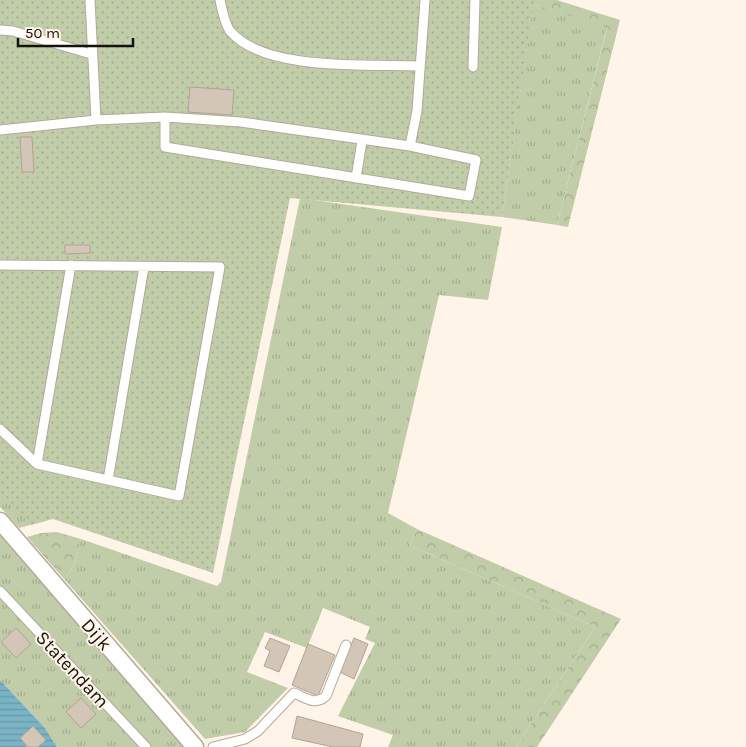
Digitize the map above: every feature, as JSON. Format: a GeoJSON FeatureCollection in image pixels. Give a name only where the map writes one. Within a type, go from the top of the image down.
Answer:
{"type":"FeatureCollection","features":[{"type":"Feature","properties":{"kind":"street","name":"Dijk"},"geometry":{"type":"LineString","coordinates":[[0,521],[195,747]]}},
{"type":"Feature","properties":{"kind":"lane"},"geometry":{"type":"LineString","coordinates":[[90,0],[96,120]]}},
{"type":"Feature","properties":{"kind":"lane"},"geometry":{"type":"LineString","coordinates":[[220,0],[230,31],[242,41],[264,52],[293,61],[420,66]]}},
{"type":"Feature","properties":{"kind":"lane"},"geometry":{"type":"LineString","coordinates":[[410,146],[417,111],[425,0]]}},
{"type":"Feature","properties":{"kind":"lane"},"geometry":{"type":"LineString","coordinates":[[473,67],[475,0]]}},
{"type":"Feature","properties":{"kind":"lane"},"geometry":{"type":"LineString","coordinates":[[0,30],[14,31],[92,54]]}},
{"type":"Feature","properties":{"kind":"lane"},"geometry":{"type":"LineString","coordinates":[[0,130],[96,120],[165,117],[241,122],[362,141],[410,146],[476,160],[469,196],[165,147],[165,117]]}},
{"type":"Feature","properties":{"kind":"lane"},"geometry":{"type":"LineString","coordinates":[[356,178],[362,141]]}},
{"type":"Feature","properties":{"kind":"lane"},"geometry":{"type":"LineString","coordinates":[[0,265],[220,267],[179,496],[37,464],[0,429]]}},
{"type":"Feature","properties":{"kind":"lane"},"geometry":{"type":"LineString","coordinates":[[37,464],[71,265]]}},
{"type":"Feature","properties":{"kind":"lane"},"geometry":{"type":"LineString","coordinates":[[108,480],[144,267]]}},
{"type":"Feature","properties":{"kind":"lane","name":"Statendam"},"geometry":{"type":"LineString","coordinates":[[0,591],[146,747]]}},
{"type":"Feature","properties":{"kind":"lane"},"geometry":{"type":"LineString","coordinates":[[213,747],[245,739],[258,731],[294,693],[314,702],[320,702],[326,696],[346,645]]}},
{"type":"Feature","properties":{"kind":"green space"},"geometry":{"type":"Polygon","coordinates":[[[0,0],[534,0],[502,217],[290,198],[213,573],[53,519],[31,525],[0,493],[0,0]]]}},
{"type":"Feature","properties":{"kind":"green space"},"geometry":{"type":"Polygon","coordinates":[[[512,0],[557,0],[620,20],[568,227],[557,225],[607,28],[533,4],[510,161],[505,158],[512,0]]]}},
{"type":"Feature","properties":{"kind":"green space"},"geometry":{"type":"Polygon","coordinates":[[[533,4],[607,27],[557,225],[502,217],[533,4]]]}},
{"type":"Feature","properties":{"kind":"green space"},"geometry":{"type":"Polygon","coordinates":[[[300,198],[502,227],[488,300],[439,295],[388,513],[417,529],[409,545],[595,627],[516,747],[388,747],[393,735],[338,716],[375,643],[365,639],[370,627],[323,608],[307,648],[265,632],[247,672],[288,688],[245,732],[205,739],[65,580],[75,562],[81,539],[217,586],[221,582],[300,198]]]}},
{"type":"Feature","properties":{"kind":"green space"},"geometry":{"type":"Polygon","coordinates":[[[0,442],[45,521],[19,528],[0,507],[0,442]]]}},
{"type":"Feature","properties":{"kind":"green space"},"geometry":{"type":"Polygon","coordinates":[[[417,529],[621,619],[537,747],[516,747],[595,627],[409,545],[417,529]]]}},
{"type":"Feature","properties":{"kind":"green space"},"geometry":{"type":"Polygon","coordinates":[[[0,531],[192,747],[57,747],[45,728],[0,680],[0,531]]]}},
{"type":"Feature","properties":{"kind":"green space"},"geometry":{"type":"Polygon","coordinates":[[[57,532],[81,539],[75,562],[65,580],[27,537],[41,533],[57,532]]]}},
{"type":"Feature","properties":{"kind":"water"},"geometry":{"type":"Polygon","coordinates":[[[0,680],[45,728],[57,747],[0,747],[0,680]]]}},
{"type":"Feature","properties":{"kind":"building"},"geometry":{"type":"Polygon","coordinates":[[[190,87],[234,90],[232,115],[188,112],[190,87]]]}},
{"type":"Feature","properties":{"kind":"building"},"geometry":{"type":"Polygon","coordinates":[[[20,137],[32,137],[34,172],[22,172],[20,137]]]}},
{"type":"Feature","properties":{"kind":"building"},"geometry":{"type":"Polygon","coordinates":[[[65,245],[90,245],[90,253],[65,254],[65,245]]]}},
{"type":"Feature","properties":{"kind":"building"},"geometry":{"type":"Polygon","coordinates":[[[16,628],[31,644],[16,658],[1,642],[16,628]]]}},
{"type":"Feature","properties":{"kind":"building"},"geometry":{"type":"Polygon","coordinates":[[[270,638],[290,646],[279,672],[264,666],[270,651],[265,648],[270,638]]]}},
{"type":"Feature","properties":{"kind":"building"},"geometry":{"type":"Polygon","coordinates":[[[354,638],[368,644],[354,679],[340,672],[354,638]]]}},
{"type":"Feature","properties":{"kind":"building"},"geometry":{"type":"Polygon","coordinates":[[[308,644],[335,655],[318,696],[292,685],[308,644]]]}},
{"type":"Feature","properties":{"kind":"building"},"geometry":{"type":"Polygon","coordinates":[[[81,698],[96,714],[81,728],[66,712],[81,698]]]}},
{"type":"Feature","properties":{"kind":"building"},"geometry":{"type":"Polygon","coordinates":[[[297,716],[363,734],[360,747],[333,747],[292,738],[297,716]]]}},
{"type":"Feature","properties":{"kind":"building"},"geometry":{"type":"Polygon","coordinates":[[[33,726],[46,740],[38,747],[25,747],[27,746],[20,738],[33,726]]]}}]}
